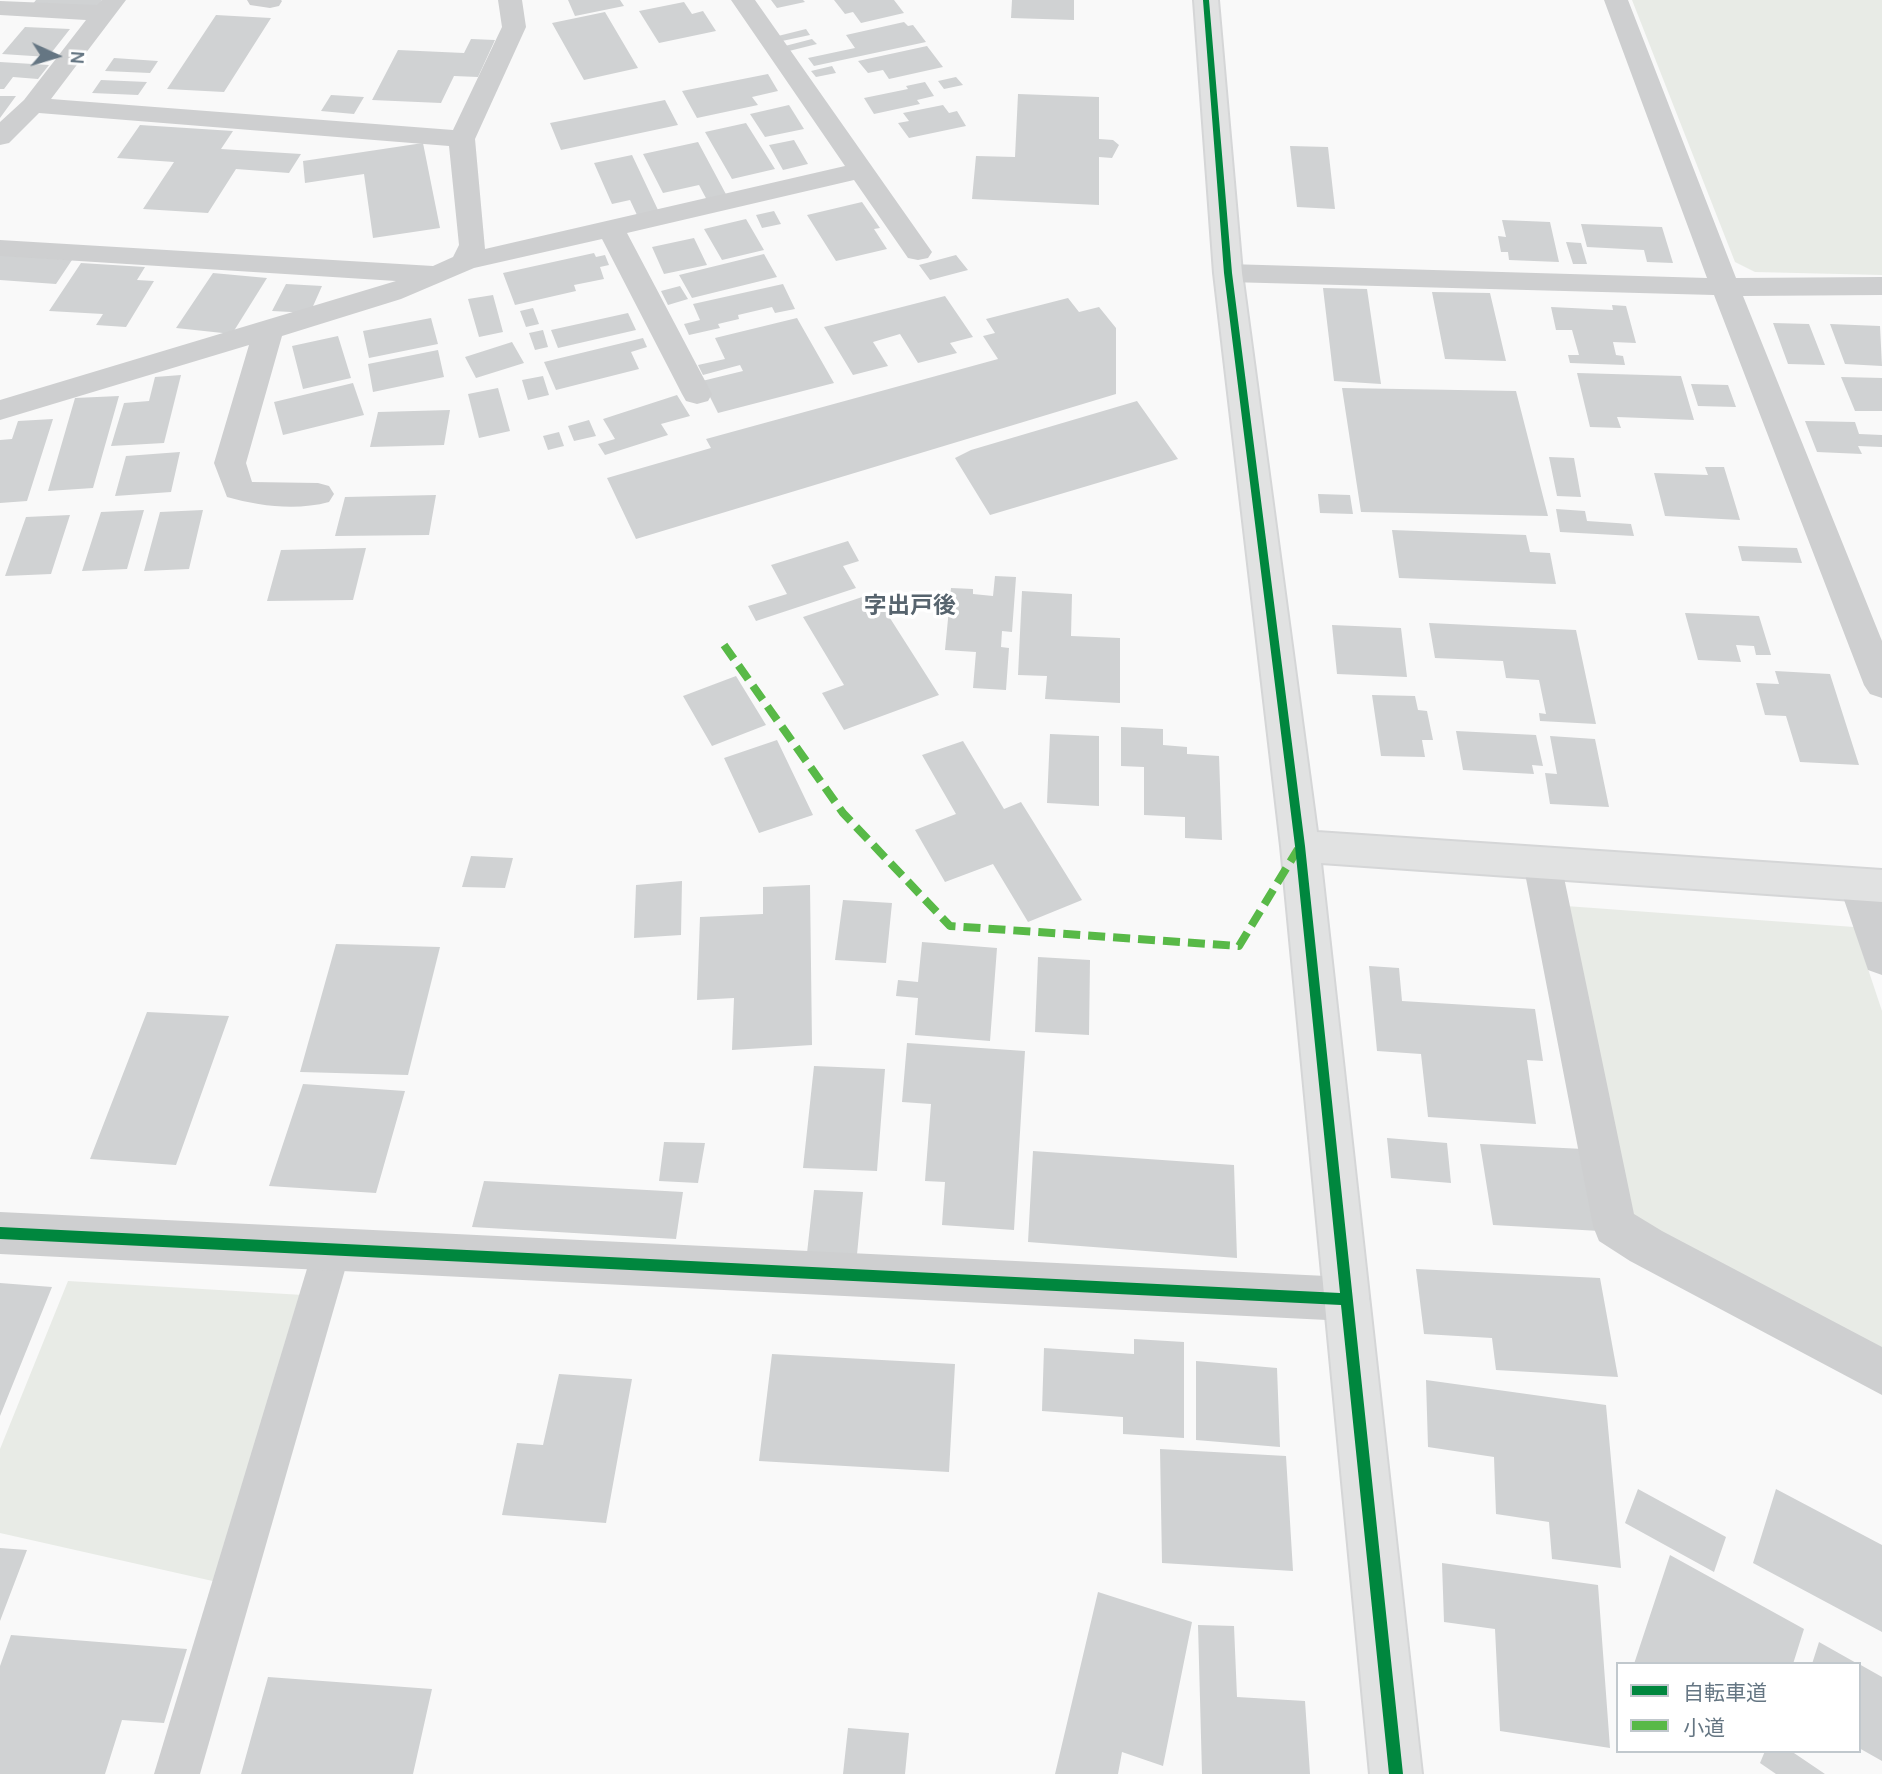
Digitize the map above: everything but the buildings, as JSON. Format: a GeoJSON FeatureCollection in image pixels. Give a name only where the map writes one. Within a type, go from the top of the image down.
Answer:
{"type":"FeatureCollection","features":[{"type":"Feature","properties":{"kind":"street"},"geometry":{"type":"LineString","coordinates":[[259,0],[270,1]]}},
{"type":"Feature","properties":{"kind":"street"},"geometry":{"type":"LineString","coordinates":[[453,268],[473,245],[462,139],[514,27],[510,0]]}},
{"type":"Feature","properties":{"kind":"street"},"geometry":{"type":"LineString","coordinates":[[743,0],[918,252]]}},
{"type":"Feature","properties":{"kind":"street"},"geometry":{"type":"LineString","coordinates":[[1206,0],[1228,273],[1300,846],[1396,1774]]}},
{"type":"Feature","properties":{"kind":"street"},"geometry":{"type":"LineString","coordinates":[[1616,0],[1725,287],[1882,685]]}},
{"type":"Feature","properties":{"kind":"street"},"geometry":{"type":"LineString","coordinates":[[0,8],[108,6]]}},
{"type":"Feature","properties":{"kind":"street"},"geometry":{"type":"LineString","coordinates":[[0,137],[33,106],[108,6]]}},
{"type":"Feature","properties":{"kind":"street"},"geometry":{"type":"LineString","coordinates":[[33,106],[462,139]]}},
{"type":"Feature","properties":{"kind":"street"},"geometry":{"type":"LineString","coordinates":[[0,410],[270,329],[338,312],[406,289],[453,268],[610,228],[862,170]]}},
{"type":"Feature","properties":{"kind":"street"},"geometry":{"type":"LineString","coordinates":[[610,228],[697,394]]}},
{"type":"Feature","properties":{"kind":"street"},"geometry":{"type":"LineString","coordinates":[[0,248],[453,268]]}},
{"type":"Feature","properties":{"kind":"street"},"geometry":{"type":"LineString","coordinates":[[1228,273],[1725,287],[1882,286]]}},
{"type":"Feature","properties":{"kind":"street"},"geometry":{"type":"LineString","coordinates":[[270,329],[230,463],[238,489],[260,495],[318,494]]}},
{"type":"Feature","properties":{"kind":"street"},"geometry":{"type":"LineString","coordinates":[[1300,846],[1870,886],[1882,958]]}},
{"type":"Feature","properties":{"kind":"street"},"geometry":{"type":"LineString","coordinates":[[1542,863],[1615,1226],[1646,1246],[1882,1372]]}},
{"type":"Feature","properties":{"kind":"street"},"geometry":{"type":"LineString","coordinates":[[0,1233],[1348,1299]]}},
{"type":"Feature","properties":{"kind":"lane"},"geometry":{"type":"LineString","coordinates":[[177,1774],[332,1249]]}},
{"type":"Feature","properties":{"kind":"shaded area"},"geometry":{"type":"Polygon","coordinates":[[[1632,0],[1882,0],[1882,275],[1755,272],[1735,262],[1632,0]]]}},
{"type":"Feature","properties":{"kind":"shaded area"},"geometry":{"type":"Polygon","coordinates":[[[1566,906],[1854,927],[1882,1011],[1882,1353],[1627,1219],[1566,906]]]}},
{"type":"Feature","properties":{"kind":"shaded area"},"geometry":{"type":"Polygon","coordinates":[[[68,1281],[303,1295],[217,1582],[0,1533],[0,1449],[68,1281]]]}},
{"type":"Feature","properties":{"kind":"marked path"},"geometry":{"type":"LineString","coordinates":[[724,645],[843,813],[950,926],[1239,946],[1298,849]]}},
{"type":"Feature","properties":{"kind":"cycle path"},"geometry":{"type":"LineString","coordinates":[[1206,0],[1228,273],[1300,846],[1396,1774]]}},
{"type":"Feature","properties":{"kind":"cycle path"},"geometry":{"type":"LineString","coordinates":[[0,1233],[1347,1299]]}},
{"type":"Feature","properties":{"kind":"district","name":"字出戸後"},"geometry":{"type":"Point","coordinates":[910,606]}}]}
